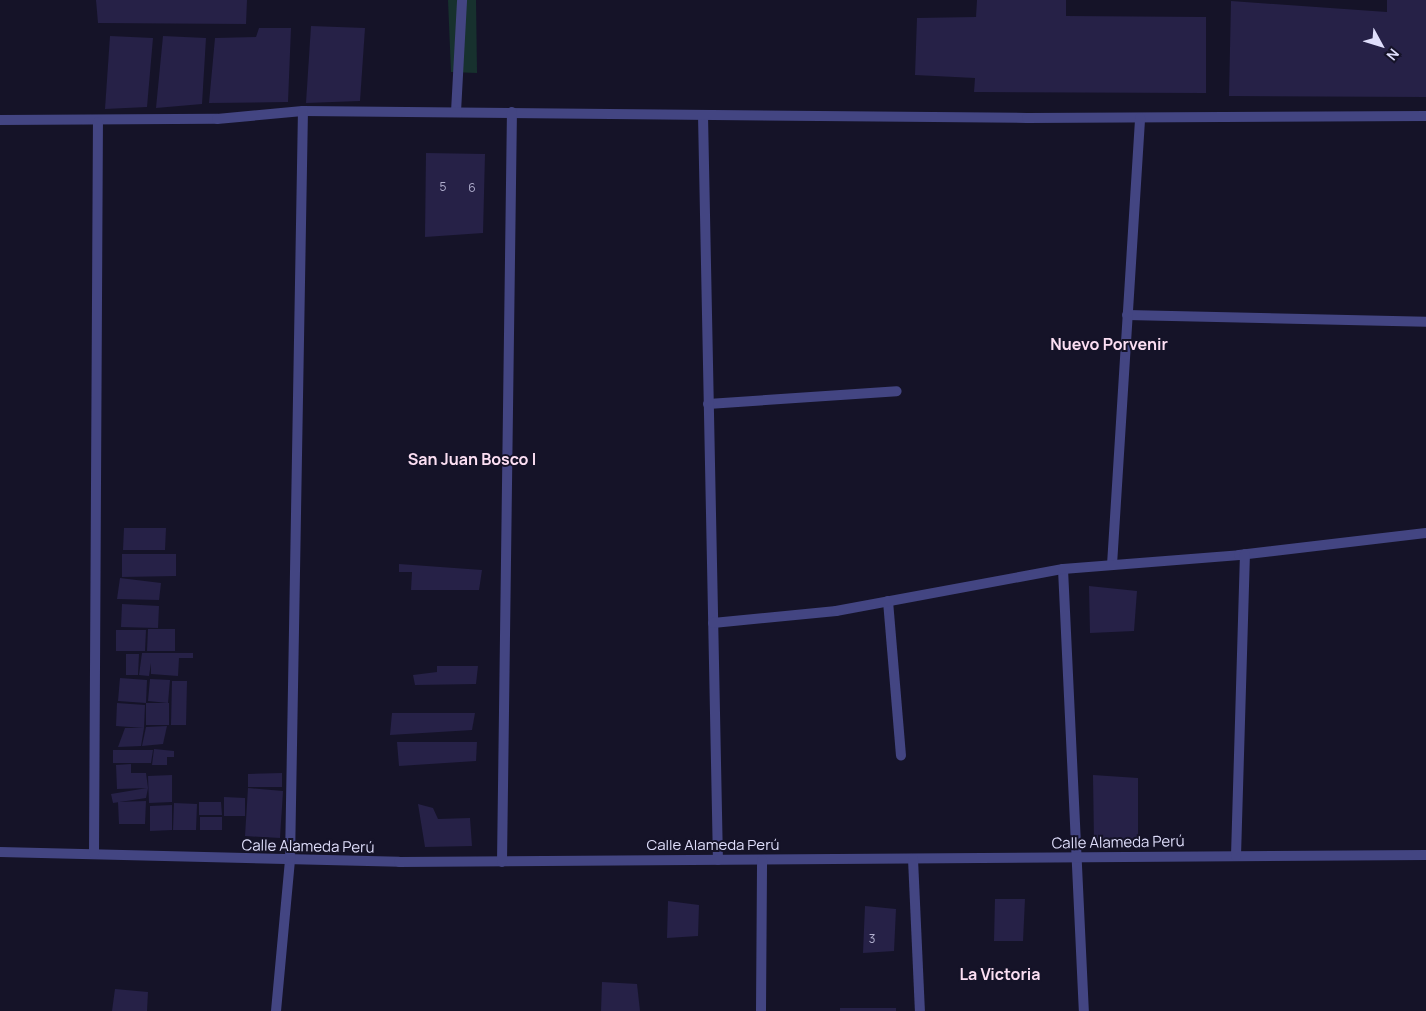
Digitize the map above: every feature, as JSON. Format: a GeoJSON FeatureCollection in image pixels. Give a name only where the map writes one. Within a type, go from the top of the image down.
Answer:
{"type":"FeatureCollection","features":[{"type":"Feature","properties":{"kind":"street"},"geometry":{"type":"LineString","coordinates":[[456,112],[462,0]]}},
{"type":"Feature","properties":{"kind":"street"},"geometry":{"type":"LineString","coordinates":[[276,1011],[290,861],[303,111]]}},
{"type":"Feature","properties":{"kind":"street"},"geometry":{"type":"LineString","coordinates":[[0,120],[98,122],[303,111],[1140,118],[1426,116]]}},
{"type":"Feature","properties":{"kind":"street"},"geometry":{"type":"LineString","coordinates":[[502,862],[512,112]]}},
{"type":"Feature","properties":{"kind":"street"},"geometry":{"type":"LineString","coordinates":[[703,115],[718,860]]}},
{"type":"Feature","properties":{"kind":"street"},"geometry":{"type":"LineString","coordinates":[[1112,565],[1126,315],[1140,118]]}},
{"type":"Feature","properties":{"kind":"street"},"geometry":{"type":"LineString","coordinates":[[94,854],[98,122]]}},
{"type":"Feature","properties":{"kind":"street"},"geometry":{"type":"LineString","coordinates":[[1126,315],[1426,322]]}},
{"type":"Feature","properties":{"kind":"street"},"geometry":{"type":"LineString","coordinates":[[708,404],[897,391]]}},
{"type":"Feature","properties":{"kind":"street"},"geometry":{"type":"LineString","coordinates":[[713,623],[888,601],[1063,569],[1245,554],[1426,533]]}},
{"type":"Feature","properties":{"kind":"street"},"geometry":{"type":"LineString","coordinates":[[1236,856],[1245,554]]}},
{"type":"Feature","properties":{"kind":"street"},"geometry":{"type":"LineString","coordinates":[[1063,569],[1084,1011]]}},
{"type":"Feature","properties":{"kind":"street"},"geometry":{"type":"LineString","coordinates":[[888,601],[901,755]]}},
{"type":"Feature","properties":{"kind":"street","name":"Calle Alameda Perú"},"geometry":{"type":"LineString","coordinates":[[0,852],[290,861],[502,862],[1426,855]]}},
{"type":"Feature","properties":{"kind":"street"},"geometry":{"type":"LineString","coordinates":[[913,859],[920,1011]]}},
{"type":"Feature","properties":{"kind":"street"},"geometry":{"type":"LineString","coordinates":[[761,1011],[762,860]]}},
{"type":"Feature","properties":{"kind":"green space"},"geometry":{"type":"Polygon","coordinates":[[[448,0],[476,0],[477,73],[451,72],[448,0]]]}},
{"type":"Feature","properties":{"kind":"building"},"geometry":{"type":"Polygon","coordinates":[[[96,0],[247,0],[246,24],[98,23],[96,0]]]}},
{"type":"Feature","properties":{"kind":"building"},"geometry":{"type":"Polygon","coordinates":[[[977,0],[1066,0],[1066,16],[1206,17],[1206,93],[974,92],[975,78],[915,75],[917,18],[976,17],[977,0]]]}},
{"type":"Feature","properties":{"kind":"building"},"geometry":{"type":"Polygon","coordinates":[[[1387,0],[1426,0],[1426,97],[1229,96],[1231,1],[1387,12],[1387,0]]]}},
{"type":"Feature","properties":{"kind":"building"},"geometry":{"type":"Polygon","coordinates":[[[311,26],[365,28],[360,101],[306,103],[311,26]]]}},
{"type":"Feature","properties":{"kind":"building"},"geometry":{"type":"Polygon","coordinates":[[[259,28],[291,28],[288,102],[209,103],[215,38],[256,37],[259,28]]]}},
{"type":"Feature","properties":{"kind":"building"},"geometry":{"type":"Polygon","coordinates":[[[110,36],[153,38],[147,107],[105,109],[110,36]]]}},
{"type":"Feature","properties":{"kind":"building"},"geometry":{"type":"Polygon","coordinates":[[[163,36],[206,38],[202,104],[156,108],[163,36]]]}},
{"type":"Feature","properties":{"kind":"building"},"geometry":{"type":"Polygon","coordinates":[[[426,153],[485,154],[483,233],[425,237],[426,153]]]}},
{"type":"Feature","properties":{"kind":"building"},"geometry":{"type":"Polygon","coordinates":[[[124,528],[166,528],[165,550],[123,550],[124,528]]]}},
{"type":"Feature","properties":{"kind":"building"},"geometry":{"type":"Polygon","coordinates":[[[122,554],[176,554],[176,576],[122,577],[122,554]]]}},
{"type":"Feature","properties":{"kind":"building"},"geometry":{"type":"Polygon","coordinates":[[[399,564],[482,570],[479,590],[411,590],[412,572],[399,572],[399,564]]]}},
{"type":"Feature","properties":{"kind":"building"},"geometry":{"type":"Polygon","coordinates":[[[120,578],[161,583],[159,600],[117,599],[120,578]]]}},
{"type":"Feature","properties":{"kind":"building"},"geometry":{"type":"Polygon","coordinates":[[[1089,586],[1137,591],[1134,631],[1090,633],[1089,586]]]}},
{"type":"Feature","properties":{"kind":"building"},"geometry":{"type":"Polygon","coordinates":[[[122,604],[159,606],[158,628],[121,627],[122,604]]]}},
{"type":"Feature","properties":{"kind":"building"},"geometry":{"type":"Polygon","coordinates":[[[148,629],[175,629],[175,651],[147,651],[148,629]]]}},
{"type":"Feature","properties":{"kind":"building"},"geometry":{"type":"Polygon","coordinates":[[[116,630],[146,630],[145,651],[116,651],[116,630]]]}},
{"type":"Feature","properties":{"kind":"building"},"geometry":{"type":"Polygon","coordinates":[[[142,653],[193,653],[193,658],[179,658],[178,676],[151,674],[151,663],[149,676],[139,675],[142,653]]]}},
{"type":"Feature","properties":{"kind":"building"},"geometry":{"type":"Polygon","coordinates":[[[126,654],[139,654],[138,675],[126,675],[126,654]]]}},
{"type":"Feature","properties":{"kind":"building"},"geometry":{"type":"Polygon","coordinates":[[[437,666],[478,666],[476,684],[415,685],[413,675],[437,672],[437,666]]]}},
{"type":"Feature","properties":{"kind":"building"},"geometry":{"type":"Polygon","coordinates":[[[120,678],[147,680],[146,703],[118,701],[120,678]]]}},
{"type":"Feature","properties":{"kind":"building"},"geometry":{"type":"Polygon","coordinates":[[[150,679],[170,680],[168,703],[148,701],[150,679]]]}},
{"type":"Feature","properties":{"kind":"building"},"geometry":{"type":"Polygon","coordinates":[[[172,681],[187,681],[186,725],[171,725],[172,681]]]}},
{"type":"Feature","properties":{"kind":"building"},"geometry":{"type":"Polygon","coordinates":[[[117,703],[145,705],[144,728],[116,726],[117,703]]]}},
{"type":"Feature","properties":{"kind":"building"},"geometry":{"type":"Polygon","coordinates":[[[146,703],[169,703],[169,725],[146,725],[146,703]]]}},
{"type":"Feature","properties":{"kind":"building"},"geometry":{"type":"Polygon","coordinates":[[[392,713],[475,713],[472,730],[390,735],[392,713]]]}},
{"type":"Feature","properties":{"kind":"building"},"geometry":{"type":"Polygon","coordinates":[[[167,726],[163,744],[142,746],[146,727],[167,726]]]}},
{"type":"Feature","properties":{"kind":"building"},"geometry":{"type":"Polygon","coordinates":[[[125,728],[144,728],[141,746],[118,747],[125,728]]]}},
{"type":"Feature","properties":{"kind":"building"},"geometry":{"type":"Polygon","coordinates":[[[397,742],[477,742],[476,761],[399,766],[397,742]]]}},
{"type":"Feature","properties":{"kind":"building"},"geometry":{"type":"Polygon","coordinates":[[[154,749],[174,751],[174,757],[167,757],[167,765],[152,765],[154,749]]]}},
{"type":"Feature","properties":{"kind":"building"},"geometry":{"type":"Polygon","coordinates":[[[113,750],[153,750],[151,763],[113,763],[113,750]]]}},
{"type":"Feature","properties":{"kind":"building"},"geometry":{"type":"Polygon","coordinates":[[[131,764],[131,773],[146,773],[148,788],[146,798],[113,803],[111,794],[147,788],[117,789],[116,765],[131,764]]]}},
{"type":"Feature","properties":{"kind":"building"},"geometry":{"type":"Polygon","coordinates":[[[282,773],[282,787],[248,787],[248,774],[282,773]]]}},
{"type":"Feature","properties":{"kind":"building"},"geometry":{"type":"Polygon","coordinates":[[[172,775],[172,802],[149,803],[148,776],[172,775]]]}},
{"type":"Feature","properties":{"kind":"building"},"geometry":{"type":"Polygon","coordinates":[[[1093,775],[1138,778],[1138,842],[1094,841],[1093,775]]]}},
{"type":"Feature","properties":{"kind":"building"},"geometry":{"type":"Polygon","coordinates":[[[248,788],[283,791],[280,838],[245,836],[248,788]]]}},
{"type":"Feature","properties":{"kind":"building"},"geometry":{"type":"Polygon","coordinates":[[[224,797],[245,798],[245,816],[224,816],[224,797]]]}},
{"type":"Feature","properties":{"kind":"building"},"geometry":{"type":"Polygon","coordinates":[[[146,801],[145,824],[119,824],[118,802],[146,801]]]}},
{"type":"Feature","properties":{"kind":"building"},"geometry":{"type":"Polygon","coordinates":[[[199,802],[221,802],[222,815],[199,815],[199,802]]]}},
{"type":"Feature","properties":{"kind":"building"},"geometry":{"type":"Polygon","coordinates":[[[174,803],[197,804],[196,830],[173,830],[174,803]]]}},
{"type":"Feature","properties":{"kind":"building"},"geometry":{"type":"Polygon","coordinates":[[[418,804],[433,808],[438,819],[470,818],[472,846],[425,847],[418,804]]]}},
{"type":"Feature","properties":{"kind":"building"},"geometry":{"type":"Polygon","coordinates":[[[172,805],[172,830],[150,831],[150,806],[172,805]]]}},
{"type":"Feature","properties":{"kind":"building"},"geometry":{"type":"Polygon","coordinates":[[[200,817],[222,817],[222,830],[200,830],[200,817]]]}},
{"type":"Feature","properties":{"kind":"building"},"geometry":{"type":"Polygon","coordinates":[[[995,899],[1025,899],[1023,941],[994,941],[995,899]]]}},
{"type":"Feature","properties":{"kind":"building"},"geometry":{"type":"Polygon","coordinates":[[[668,901],[699,905],[698,936],[667,938],[668,901]]]}},
{"type":"Feature","properties":{"kind":"building"},"geometry":{"type":"Polygon","coordinates":[[[865,906],[896,909],[894,951],[863,953],[865,906]]]}},
{"type":"Feature","properties":{"kind":"building"},"geometry":{"type":"Polygon","coordinates":[[[602,982],[637,984],[640,1011],[601,1011],[602,982]]]}},
{"type":"Feature","properties":{"kind":"building"},"geometry":{"type":"Polygon","coordinates":[[[115,989],[148,992],[147,1011],[112,1011],[115,989]]]}},
{"type":"Feature","properties":{"kind":"building"},"geometry":{"type":"Polygon","coordinates":[[[840,1008],[896,1008],[896,1011],[840,1011],[840,1008]]]}},
{"type":"Feature","properties":{"kind":"district","name":"Nuevo Porvenir"},"geometry":{"type":"Point","coordinates":[1109,344]}},
{"type":"Feature","properties":{"kind":"district","name":"San Juan Bosco I"},"geometry":{"type":"Point","coordinates":[472,459]}},
{"type":"Feature","properties":{"kind":"district","name":"La Victoria"},"geometry":{"type":"Point","coordinates":[1000,974]}}]}
